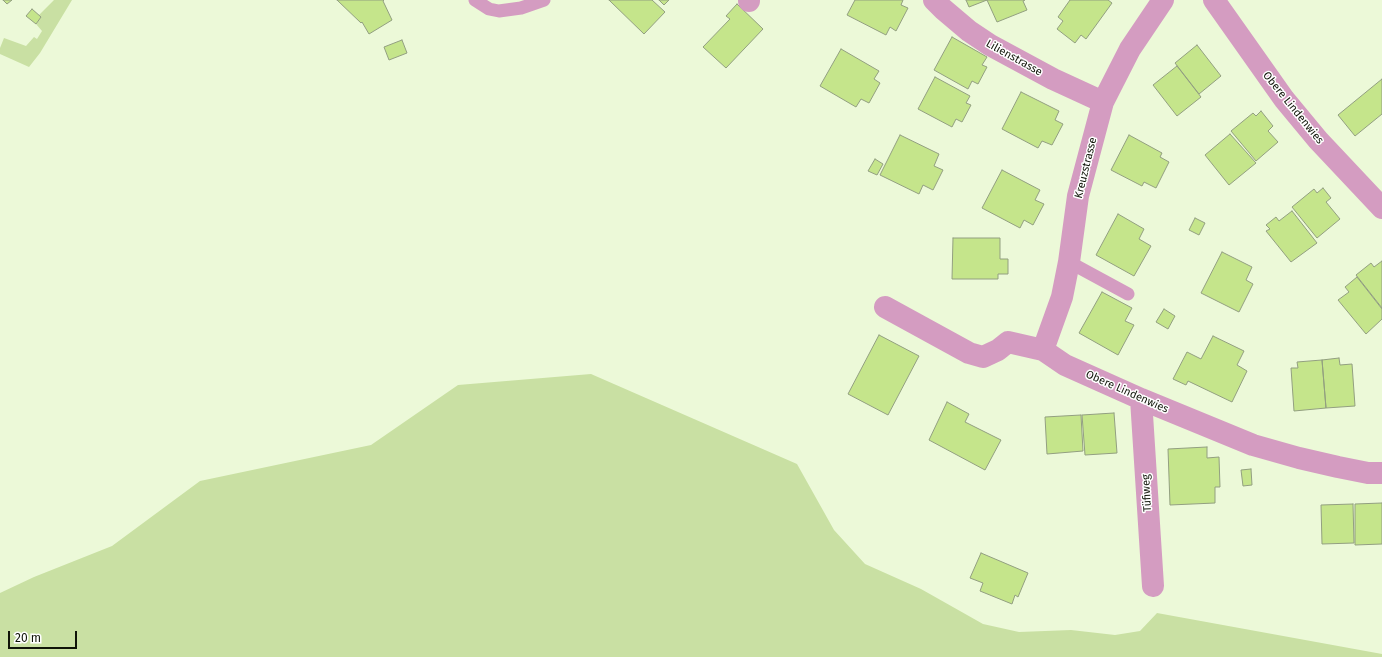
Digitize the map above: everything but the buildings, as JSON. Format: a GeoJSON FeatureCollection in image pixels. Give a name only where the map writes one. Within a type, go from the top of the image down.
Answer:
{"type":"FeatureCollection","features":[{"type":"Feature","properties":{"kind":"street","name":"Lilienstrasse"},"geometry":{"type":"LineString","coordinates":[[934,0],[969,31],[990,45],[1052,79],[1103,102]]}},
{"type":"Feature","properties":{"kind":"street","name":"Kreuzstrasse"},"geometry":{"type":"LineString","coordinates":[[1043,350],[1062,297],[1069,262],[1081,182],[1103,102],[1133,44],[1163,0]]}},
{"type":"Feature","properties":{"kind":"street","name":"Obere Lindenwies"},"geometry":{"type":"LineString","coordinates":[[1214,0],[1284,99],[1323,145],[1382,208]]}},
{"type":"Feature","properties":{"kind":"street","name":"Obere Lindenwies"},"geometry":{"type":"LineString","coordinates":[[885,307],[969,353],[983,356],[998,350],[1008,342],[1043,350],[1065,365],[1141,399],[1253,445],[1338,467],[1368,473],[1382,473]]}},
{"type":"Feature","properties":{"kind":"street","name":"Tüfiweg"},"geometry":{"type":"LineString","coordinates":[[1141,399],[1153,586]]}},
{"type":"Feature","properties":{"kind":"lane"},"geometry":{"type":"LineString","coordinates":[[475,0],[489,9],[499,11],[521,8],[544,0]]}},
{"type":"Feature","properties":{"kind":"lane"},"geometry":{"type":"LineString","coordinates":[[1069,262],[1128,294]]}},
{"type":"Feature","properties":{"kind":"green space"},"geometry":{"type":"Polygon","coordinates":[[[54,0],[72,0],[40,53],[29,67],[0,54],[0,48],[4,38],[26,46],[34,37],[37,39],[42,31],[36,24],[41,17],[39,15],[54,0]]]}},
{"type":"Feature","properties":{"kind":"green space"},"geometry":{"type":"Polygon","coordinates":[[[591,374],[797,464],[834,530],[865,564],[921,589],[983,624],[1019,632],[1071,630],[1115,635],[1140,631],[1157,613],[1382,654],[1382,657],[0,657],[0,593],[34,577],[112,546],[200,481],[371,445],[458,385],[591,374]]]}}]}
